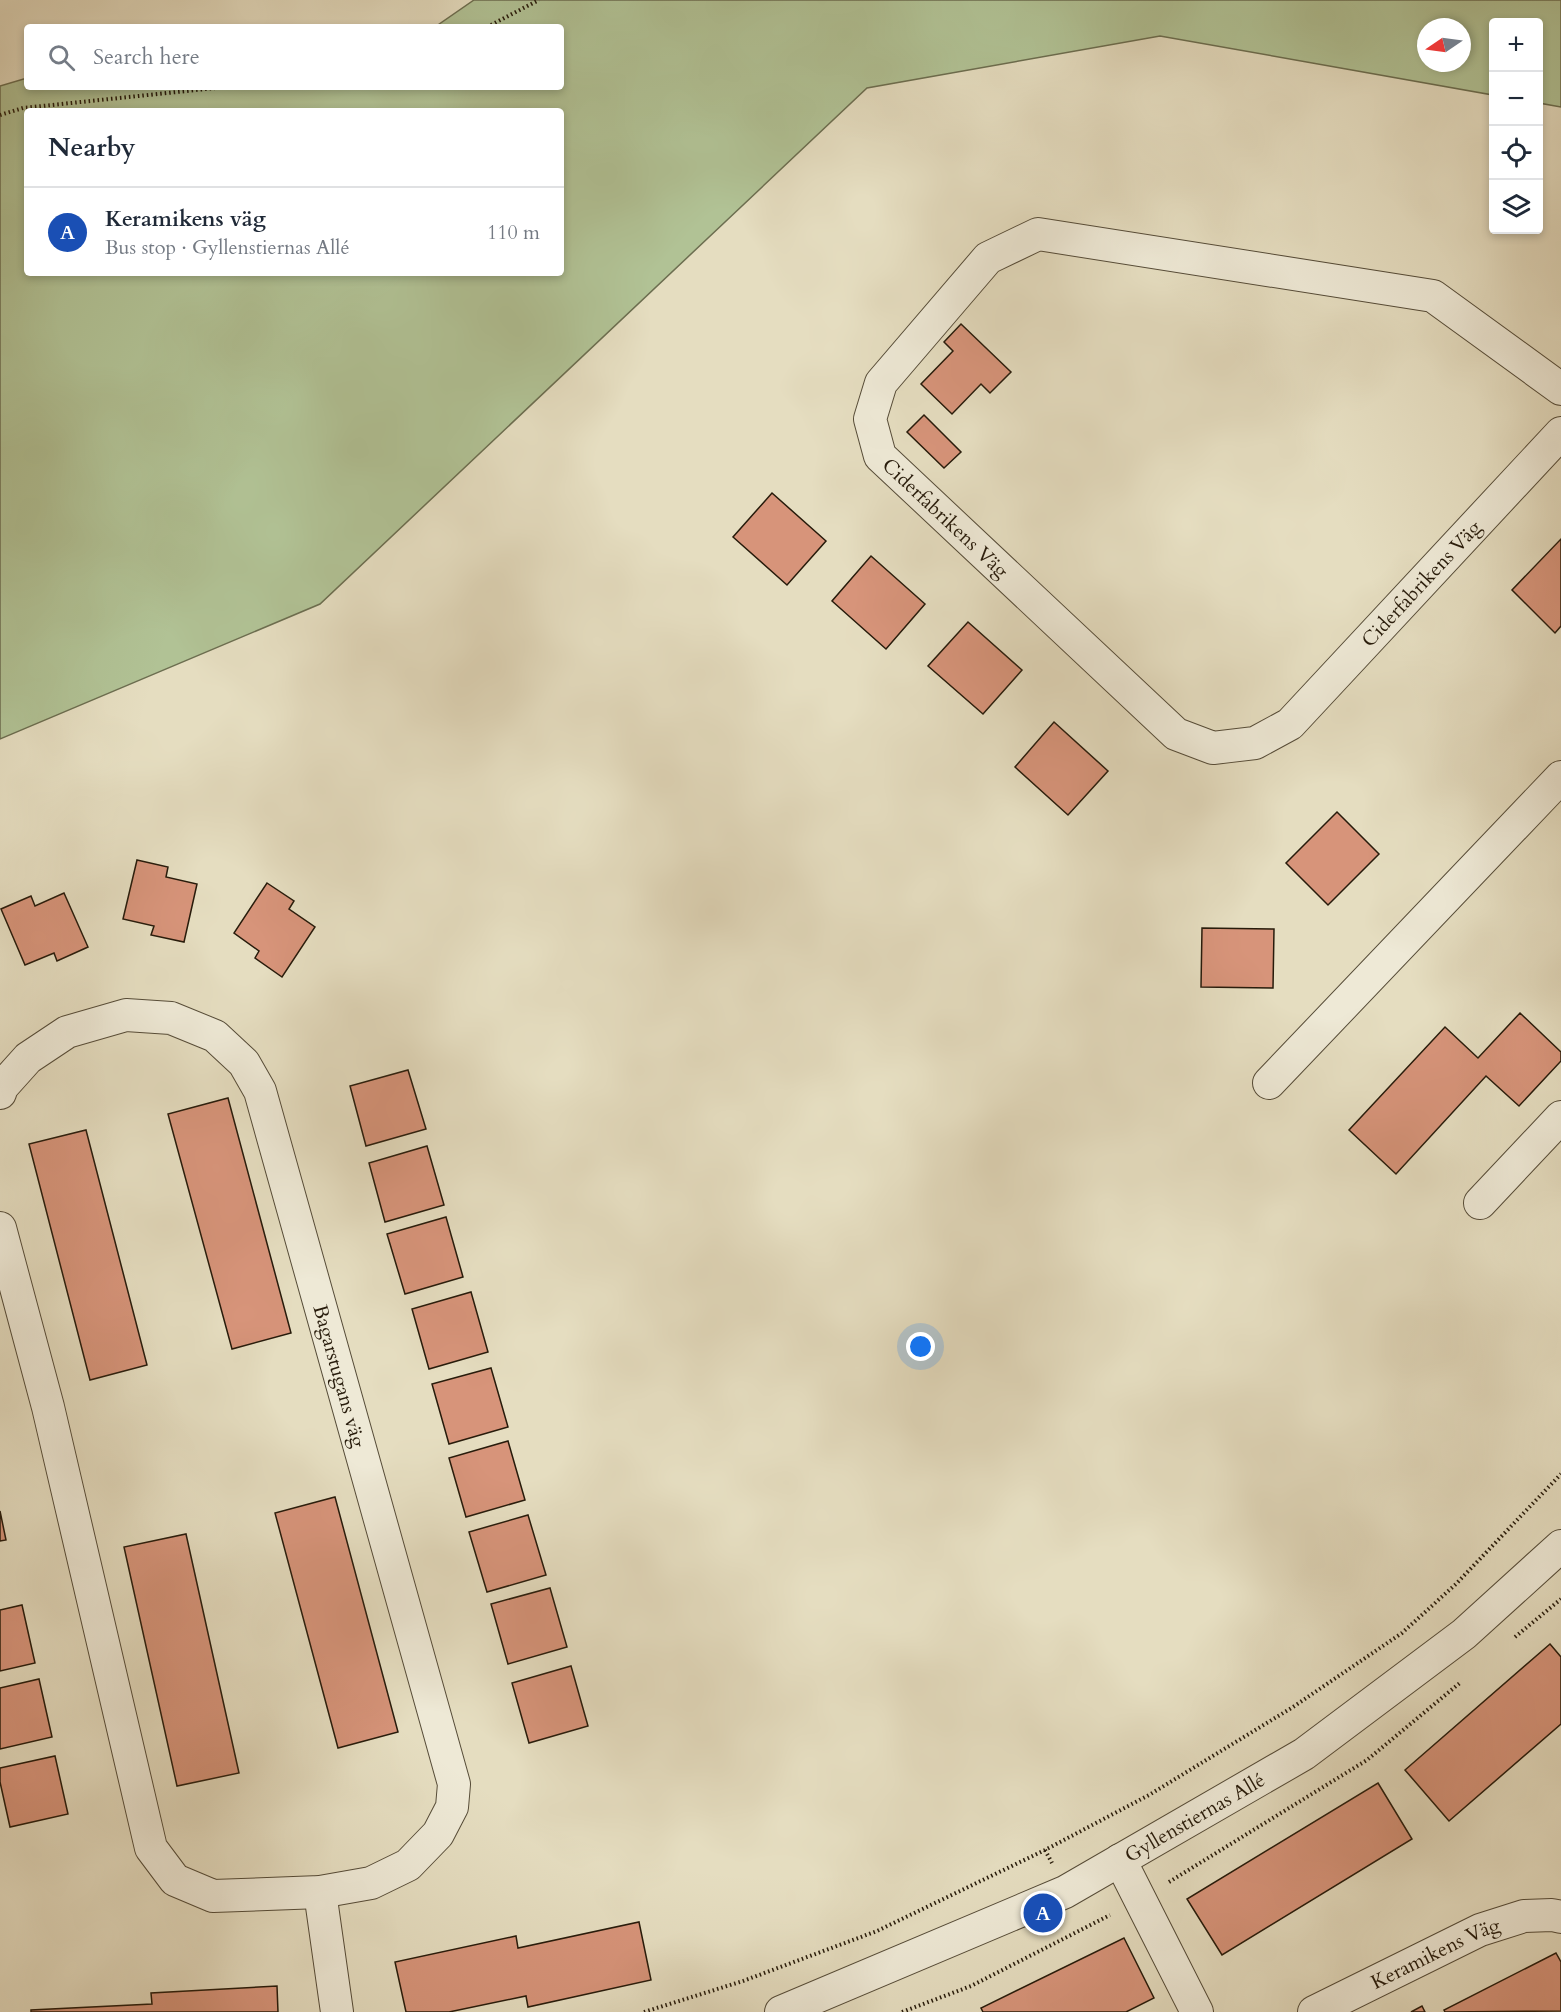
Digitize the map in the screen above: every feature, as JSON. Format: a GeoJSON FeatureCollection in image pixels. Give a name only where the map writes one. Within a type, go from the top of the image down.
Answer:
{"type":"FeatureCollection","features":[{"type":"Feature","properties":{"kind":"street","name":"Ciderfabrikens Väg"},"geometry":{"type":"LineString","coordinates":[[1561,389],[1433,296],[1038,234],[988,258],[881,383],[870,419],[880,456],[1176,734],[1213,748],[1255,743],[1290,724],[1561,433]]}},
{"type":"Feature","properties":{"kind":"street"},"geometry":{"type":"LineString","coordinates":[[1269,1083],[1561,777]]}},
{"type":"Feature","properties":{"kind":"street","name":"Bagarstugans väg"},"geometry":{"type":"LineString","coordinates":[[0,1093],[28,1058],[67,1032],[126,1015],[171,1018],[214,1036],[244,1063],[260,1091],[454,1784],[452,1806],[438,1834],[408,1865],[371,1883],[320,1892],[213,1896],[175,1880],[151,1848],[48,1407],[0,1228]]}},
{"type":"Feature","properties":{"kind":"street"},"geometry":{"type":"LineString","coordinates":[[1479,1203],[1561,1117]]}},
{"type":"Feature","properties":{"kind":"street","name":"Gyllenstiernas Allé"},"geometry":{"type":"LineString","coordinates":[[781,2012],[1065,1892],[1304,1754],[1464,1634],[1561,1546]]}},
{"type":"Feature","properties":{"kind":"street"},"geometry":{"type":"LineString","coordinates":[[1120,1860],[1197,2012]]}},
{"type":"Feature","properties":{"kind":"street"},"geometry":{"type":"LineString","coordinates":[[320,1892],[337,2012]]}},
{"type":"Feature","properties":{"kind":"street","name":"Keramikens Väg"},"geometry":{"type":"LineString","coordinates":[[1314,2012],[1480,1930],[1524,1916],[1561,1917]]}},
{"type":"Feature","properties":{"kind":"path"},"geometry":{"type":"LineString","coordinates":[[493,24],[539,0]]}},
{"type":"Feature","properties":{"kind":"path"},"geometry":{"type":"LineString","coordinates":[[0,115],[23,108],[196,90]]}},
{"type":"Feature","properties":{"kind":"path"},"geometry":{"type":"LineString","coordinates":[[644,2012],[743,1981],[877,1931],[1046,1850],[1149,1796],[1293,1707],[1402,1633],[1456,1584],[1561,1474]]}},
{"type":"Feature","properties":{"kind":"green space"},"geometry":{"type":"Polygon","coordinates":[[[474,0],[1561,0],[1561,107],[1543,104],[1543,18],[1489,18],[1489,94],[1160,36],[867,88],[320,604],[0,739],[0,86],[24,79],[24,90],[564,90],[564,24],[439,24],[474,0]]]}},
{"type":"Feature","properties":{"kind":"building"},"geometry":{"type":"Polygon","coordinates":[[[961,324],[1011,372],[990,393],[981,384],[952,414],[921,384],[953,351],[944,342],[961,324]]]}},
{"type":"Feature","properties":{"kind":"building"},"geometry":{"type":"Polygon","coordinates":[[[924,415],[961,452],[944,468],[907,432],[924,415]]]}},
{"type":"Feature","properties":{"kind":"building"},"geometry":{"type":"Polygon","coordinates":[[[772,493],[826,541],[787,585],[733,537],[772,493]]]}},
{"type":"Feature","properties":{"kind":"building"},"geometry":{"type":"Polygon","coordinates":[[[1561,539],[1561,626],[1555,633],[1512,590],[1561,539]]]}},
{"type":"Feature","properties":{"kind":"building"},"geometry":{"type":"Polygon","coordinates":[[[871,556],[925,604],[886,649],[832,601],[871,556]]]}},
{"type":"Feature","properties":{"kind":"building"},"geometry":{"type":"Polygon","coordinates":[[[968,622],[1022,670],[983,714],[928,666],[968,622]]]}},
{"type":"Feature","properties":{"kind":"building"},"geometry":{"type":"Polygon","coordinates":[[[1054,722],[1108,771],[1068,815],[1015,767],[1054,722]]]}},
{"type":"Feature","properties":{"kind":"building"},"geometry":{"type":"Polygon","coordinates":[[[1337,812],[1379,854],[1328,905],[1286,863],[1337,812]]]}},
{"type":"Feature","properties":{"kind":"building"},"geometry":{"type":"Polygon","coordinates":[[[137,860],[168,867],[166,877],[197,884],[184,942],[151,935],[154,926],[123,919],[137,860]]]}},
{"type":"Feature","properties":{"kind":"building"},"geometry":{"type":"Polygon","coordinates":[[[267,883],[294,901],[289,909],[315,927],[282,977],[255,958],[259,951],[234,933],[267,883]]]}},
{"type":"Feature","properties":{"kind":"building"},"geometry":{"type":"Polygon","coordinates":[[[64,893],[88,947],[57,961],[54,953],[25,965],[1,909],[31,896],[35,906],[64,893]]]}},
{"type":"Feature","properties":{"kind":"building"},"geometry":{"type":"Polygon","coordinates":[[[1202,928],[1274,929],[1273,988],[1201,987],[1202,928]]]}},
{"type":"Feature","properties":{"kind":"building"},"geometry":{"type":"Polygon","coordinates":[[[1520,1013],[1561,1052],[1561,1061],[1519,1106],[1486,1076],[1396,1174],[1349,1130],[1445,1027],[1478,1058],[1520,1013]]]}},
{"type":"Feature","properties":{"kind":"building"},"geometry":{"type":"Polygon","coordinates":[[[408,1070],[426,1129],[366,1146],[350,1086],[408,1070]]]}},
{"type":"Feature","properties":{"kind":"building"},"geometry":{"type":"Polygon","coordinates":[[[228,1098],[291,1333],[232,1349],[168,1114],[228,1098]]]}},
{"type":"Feature","properties":{"kind":"building"},"geometry":{"type":"Polygon","coordinates":[[[86,1130],[147,1365],[90,1380],[29,1144],[86,1130]]]}},
{"type":"Feature","properties":{"kind":"building"},"geometry":{"type":"Polygon","coordinates":[[[427,1146],[444,1205],[385,1222],[369,1163],[427,1146]]]}},
{"type":"Feature","properties":{"kind":"building"},"geometry":{"type":"Polygon","coordinates":[[[446,1217],[463,1277],[405,1294],[387,1234],[446,1217]]]}},
{"type":"Feature","properties":{"kind":"building"},"geometry":{"type":"Polygon","coordinates":[[[471,1292],[488,1352],[429,1369],[412,1309],[471,1292]]]}},
{"type":"Feature","properties":{"kind":"building"},"geometry":{"type":"Polygon","coordinates":[[[491,1368],[508,1427],[449,1444],[432,1384],[491,1368]]]}},
{"type":"Feature","properties":{"kind":"building"},"geometry":{"type":"Polygon","coordinates":[[[508,1441],[525,1500],[466,1517],[449,1458],[508,1441]]]}},
{"type":"Feature","properties":{"kind":"building"},"geometry":{"type":"Polygon","coordinates":[[[335,1497],[398,1732],[338,1748],[275,1513],[335,1497]]]}},
{"type":"Feature","properties":{"kind":"building"},"geometry":{"type":"Polygon","coordinates":[[[0,1511],[6,1540],[0,1541],[0,1511]]]}},
{"type":"Feature","properties":{"kind":"building"},"geometry":{"type":"Polygon","coordinates":[[[528,1515],[546,1575],[487,1592],[469,1532],[528,1515]]]}},
{"type":"Feature","properties":{"kind":"building"},"geometry":{"type":"Polygon","coordinates":[[[186,1534],[239,1773],[177,1786],[124,1547],[186,1534]]]}},
{"type":"Feature","properties":{"kind":"building"},"geometry":{"type":"Polygon","coordinates":[[[550,1588],[567,1647],[508,1664],[491,1604],[550,1588]]]}},
{"type":"Feature","properties":{"kind":"building"},"geometry":{"type":"Polygon","coordinates":[[[22,1605],[35,1663],[0,1671],[0,1610],[22,1605]]]}},
{"type":"Feature","properties":{"kind":"building"},"geometry":{"type":"Polygon","coordinates":[[[1550,1644],[1561,1657],[1561,1724],[1449,1821],[1405,1770],[1550,1644]]]}},
{"type":"Feature","properties":{"kind":"building"},"geometry":{"type":"Polygon","coordinates":[[[571,1666],[588,1726],[529,1743],[512,1683],[571,1666]]]}},
{"type":"Feature","properties":{"kind":"building"},"geometry":{"type":"Polygon","coordinates":[[[39,1679],[52,1737],[0,1749],[0,1688],[39,1679]]]}},
{"type":"Feature","properties":{"kind":"building"},"geometry":{"type":"Polygon","coordinates":[[[55,1756],[68,1814],[10,1827],[0,1782],[0,1768],[55,1756]]]}},
{"type":"Feature","properties":{"kind":"building"},"geometry":{"type":"Polygon","coordinates":[[[1378,1783],[1412,1839],[1222,1955],[1187,1899],[1378,1783]]]}},
{"type":"Feature","properties":{"kind":"building"},"geometry":{"type":"Polygon","coordinates":[[[639,1922],[651,1980],[528,2007],[526,1996],[449,2012],[406,2012],[395,1962],[516,1936],[518,1948],[639,1922]]]}},
{"type":"Feature","properties":{"kind":"building"},"geometry":{"type":"Polygon","coordinates":[[[1124,1938],[1154,1998],[1126,2012],[983,2012],[981,2008],[1124,1938]]]}},
{"type":"Feature","properties":{"kind":"building"},"geometry":{"type":"Polygon","coordinates":[[[1556,1953],[1561,1962],[1561,2011],[1445,2012],[1444,2010],[1556,1953]]]}},
{"type":"Feature","properties":{"kind":"building"},"geometry":{"type":"Polygon","coordinates":[[[277,1986],[278,2012],[31,2012],[31,2010],[152,2004],[151,1993],[277,1986]]]}},
{"type":"Feature","properties":{"kind":"building"},"geometry":{"type":"Polygon","coordinates":[[[1422,2006],[1425,2012],[1411,2012],[1422,2006]]]}},
{"type":"Feature","properties":{"kind":"place","name":"Keramikens väg"},"geometry":{"type":"Point","coordinates":[1043,1913]}}]}
